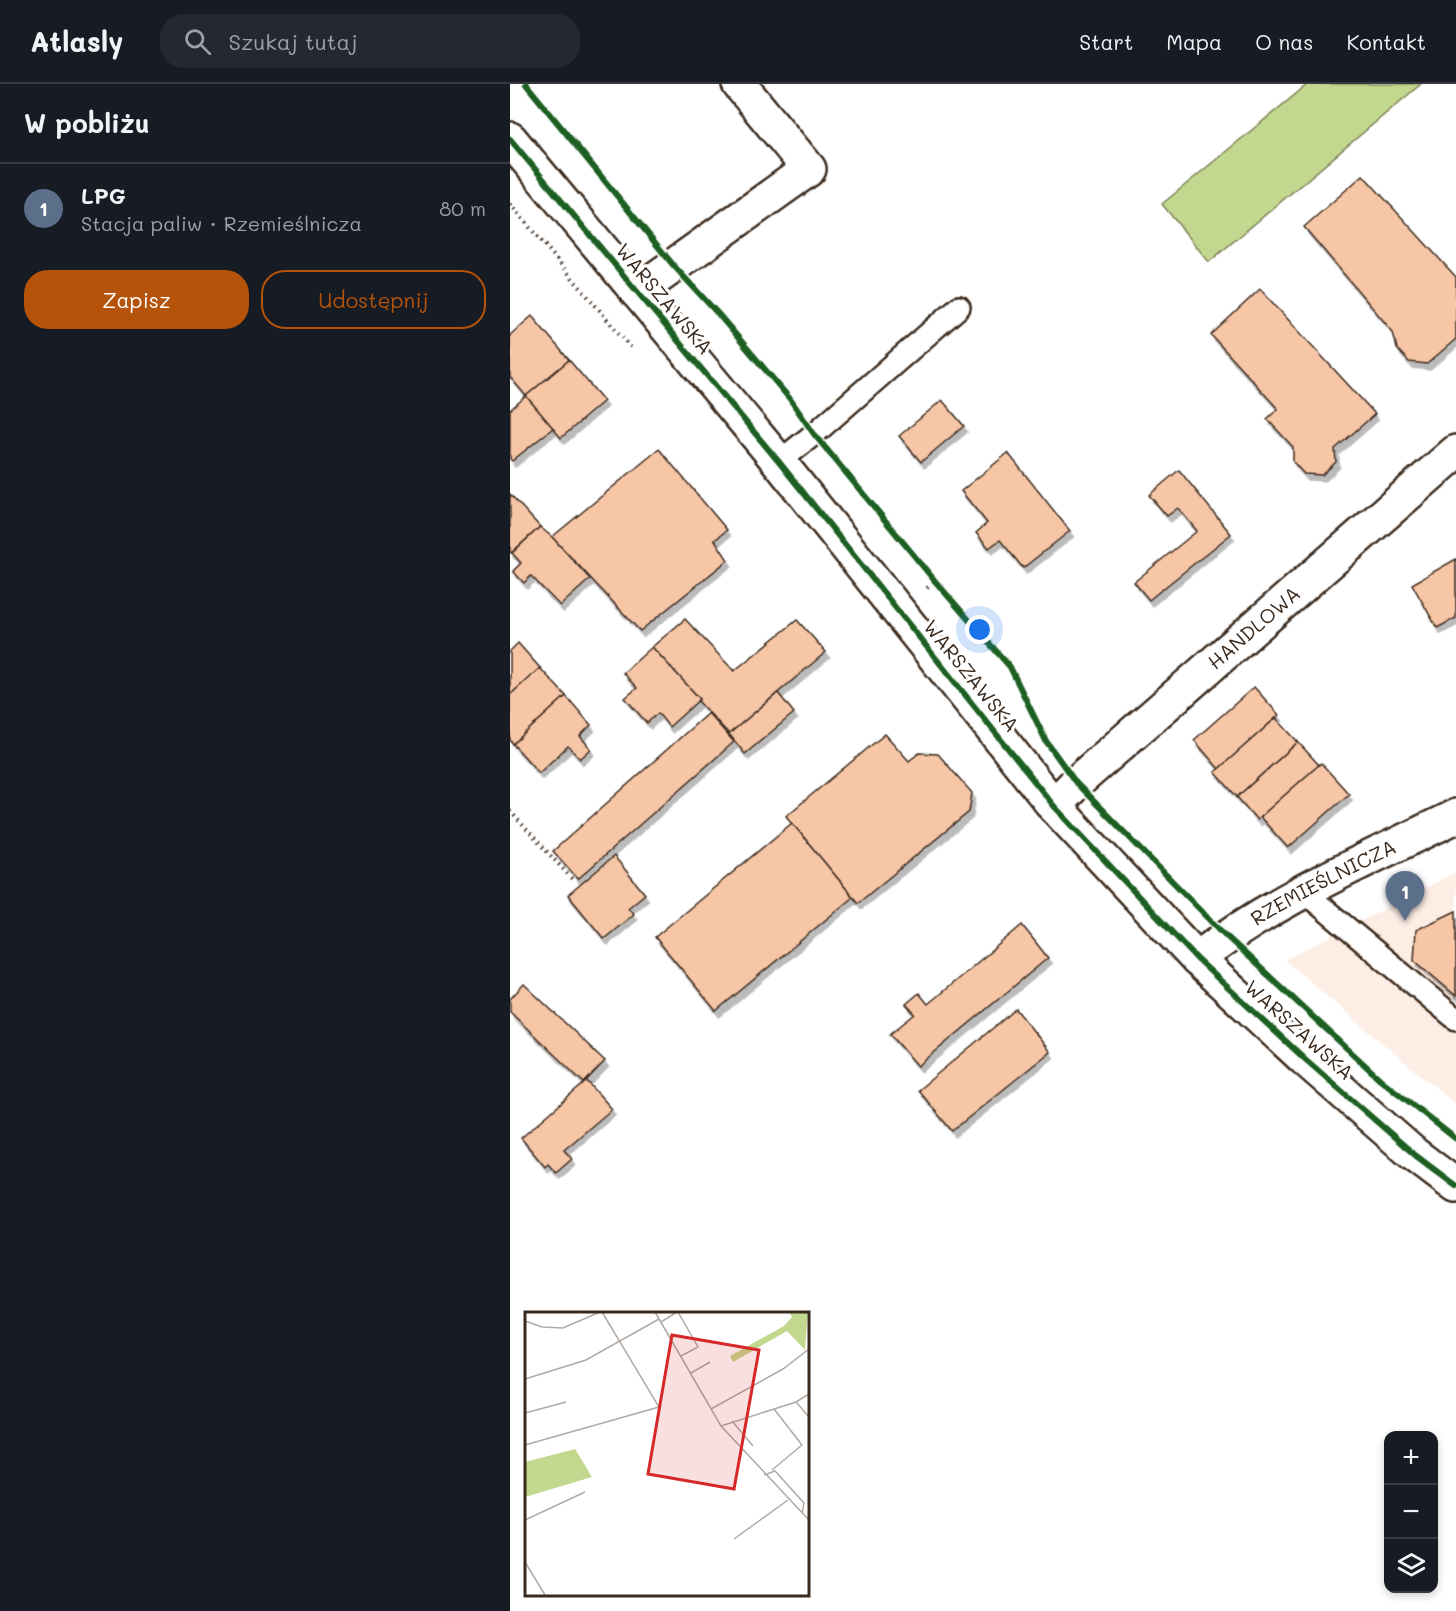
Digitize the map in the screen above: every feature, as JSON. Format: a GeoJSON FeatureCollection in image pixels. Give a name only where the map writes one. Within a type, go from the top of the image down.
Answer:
{"type":"FeatureCollection","features":[{"type":"Feature","properties":{"kind":"street"},"geometry":{"type":"LineString","coordinates":[[637,292],[809,169],[739,84]]}},
{"type":"Feature","properties":{"kind":"street","name":"WARSZAWSKA"},"geometry":{"type":"LineString","coordinates":[[510,139],[779,462],[1054,806],[1197,959],[1305,1059],[1415,1155],[1456,1186]]}},
{"type":"Feature","properties":{"kind":"street","name":"HANDLOWA"},"geometry":{"type":"LineString","coordinates":[[1054,806],[1076,783],[1456,452]]}},
{"type":"Feature","properties":{"kind":"street","name":"RZEMIEŚLNICZA"},"geometry":{"type":"LineString","coordinates":[[1197,959],[1226,936],[1304,892],[1456,816]]}},
{"type":"Feature","properties":{"kind":"lane"},"geometry":{"type":"LineString","coordinates":[[779,462],[959,307]]}},
{"type":"Feature","properties":{"kind":"lane"},"geometry":{"type":"LineString","coordinates":[[1304,892],[1456,1019]]}},
{"type":"Feature","properties":{"kind":"path"},"geometry":{"type":"LineString","coordinates":[[510,811],[573,880]]}},
{"type":"Feature","properties":{"kind":"shaded area"},"geometry":{"type":"Polygon","coordinates":[[[1456,872],[1456,1105],[1284,960],[1456,872]]]}},
{"type":"Feature","properties":{"kind":"green space"},"geometry":{"type":"Polygon","coordinates":[[[1308,84],[1421,84],[1209,262],[1162,204],[1308,84]]]}},
{"type":"Feature","properties":{"kind":"building"},"geometry":{"type":"Polygon","coordinates":[[[1363,175],[1456,277],[1456,339],[1427,364],[1409,362],[1397,349],[1393,332],[1304,227],[1363,175]]]}},
{"type":"Feature","properties":{"kind":"building"},"geometry":{"type":"Polygon","coordinates":[[[1260,289],[1375,414],[1335,449],[1336,462],[1322,475],[1304,474],[1293,462],[1293,447],[1267,419],[1278,409],[1211,335],[1260,289]]]}},
{"type":"Feature","properties":{"kind":"building"},"geometry":{"type":"Polygon","coordinates":[[[532,316],[569,360],[526,396],[510,377],[510,335],[532,316]]]}},
{"type":"Feature","properties":{"kind":"building"},"geometry":{"type":"Polygon","coordinates":[[[569,360],[604,401],[561,438],[526,396],[569,360]]]}},
{"type":"Feature","properties":{"kind":"building"},"geometry":{"type":"Polygon","coordinates":[[[526,396],[553,428],[512,461],[510,459],[510,410],[526,396]]]}},
{"type":"Feature","properties":{"kind":"building"},"geometry":{"type":"Polygon","coordinates":[[[942,400],[964,426],[921,462],[899,436],[942,400]]]}},
{"type":"Feature","properties":{"kind":"building"},"geometry":{"type":"Polygon","coordinates":[[[659,449],[727,530],[715,540],[728,560],[640,631],[552,537],[659,449]]]}},
{"type":"Feature","properties":{"kind":"building"},"geometry":{"type":"Polygon","coordinates":[[[1008,453],[1070,531],[1023,568],[1000,540],[989,548],[976,533],[987,523],[961,491],[1008,453]]]}},
{"type":"Feature","properties":{"kind":"building"},"geometry":{"type":"Polygon","coordinates":[[[1179,470],[1231,534],[1149,600],[1134,582],[1197,531],[1178,508],[1167,516],[1149,495],[1179,470]]]}},
{"type":"Feature","properties":{"kind":"building"},"geometry":{"type":"Polygon","coordinates":[[[510,494],[540,527],[511,553],[510,551],[510,494]]]}},
{"type":"Feature","properties":{"kind":"building"},"geometry":{"type":"Polygon","coordinates":[[[540,527],[590,579],[560,606],[531,576],[524,583],[513,571],[521,563],[512,553],[540,527]]]}},
{"type":"Feature","properties":{"kind":"building"},"geometry":{"type":"Polygon","coordinates":[[[1456,559],[1456,618],[1437,628],[1412,584],[1456,559]]]}},
{"type":"Feature","properties":{"kind":"building"},"geometry":{"type":"Polygon","coordinates":[[[685,619],[734,671],[797,620],[826,652],[729,734],[652,647],[685,619]]]}},
{"type":"Feature","properties":{"kind":"building"},"geometry":{"type":"Polygon","coordinates":[[[518,643],[540,668],[510,695],[510,651],[518,643]]]}},
{"type":"Feature","properties":{"kind":"building"},"geometry":{"type":"Polygon","coordinates":[[[652,647],[700,699],[669,727],[658,713],[647,723],[625,698],[637,688],[623,673],[652,647]]]}},
{"type":"Feature","properties":{"kind":"building"},"geometry":{"type":"Polygon","coordinates":[[[540,668],[566,696],[513,744],[510,740],[510,695],[540,668]]]}},
{"type":"Feature","properties":{"kind":"building"},"geometry":{"type":"Polygon","coordinates":[[[1254,687],[1279,715],[1219,769],[1194,740],[1254,687]]]}},
{"type":"Feature","properties":{"kind":"building"},"geometry":{"type":"Polygon","coordinates":[[[778,693],[794,713],[745,754],[729,734],[778,693]]]}},
{"type":"Feature","properties":{"kind":"building"},"geometry":{"type":"Polygon","coordinates":[[[566,696],[591,725],[580,736],[591,749],[580,759],[568,746],[539,773],[513,744],[566,696]]]}},
{"type":"Feature","properties":{"kind":"building"},"geometry":{"type":"Polygon","coordinates":[[[708,713],[734,742],[578,879],[553,851],[708,713]]]}},
{"type":"Feature","properties":{"kind":"building"},"geometry":{"type":"Polygon","coordinates":[[[1276,718],[1298,742],[1237,797],[1215,772],[1276,718]]]}},
{"type":"Feature","properties":{"kind":"building"},"geometry":{"type":"Polygon","coordinates":[[[885,734],[909,761],[919,753],[938,754],[972,793],[969,812],[858,903],[786,816],[885,734]]]}},
{"type":"Feature","properties":{"kind":"building"},"geometry":{"type":"Polygon","coordinates":[[[1298,742],[1319,765],[1257,820],[1237,797],[1298,742]]]}},
{"type":"Feature","properties":{"kind":"building"},"geometry":{"type":"Polygon","coordinates":[[[1321,763],[1349,794],[1288,848],[1260,817],[1321,763]]]}},
{"type":"Feature","properties":{"kind":"building"},"geometry":{"type":"Polygon","coordinates":[[[792,823],[853,897],[716,1011],[655,937],[792,823]]]}},
{"type":"Feature","properties":{"kind":"building"},"geometry":{"type":"Polygon","coordinates":[[[614,856],[645,894],[628,908],[634,914],[604,939],[568,895],[614,856]]]}},
{"type":"Feature","properties":{"kind":"building"},"geometry":{"type":"Polygon","coordinates":[[[1456,911],[1456,996],[1414,960],[1416,930],[1456,911]]]}},
{"type":"Feature","properties":{"kind":"building"},"geometry":{"type":"Polygon","coordinates":[[[1022,925],[1048,958],[918,1066],[890,1034],[915,1014],[906,1004],[919,993],[928,1004],[1022,925]]]}},
{"type":"Feature","properties":{"kind":"building"},"geometry":{"type":"Polygon","coordinates":[[[524,984],[605,1061],[584,1083],[510,1012],[510,999],[524,984]]]}},
{"type":"Feature","properties":{"kind":"building"},"geometry":{"type":"Polygon","coordinates":[[[1016,1009],[1050,1052],[952,1131],[918,1090],[1016,1009]]]}},
{"type":"Feature","properties":{"kind":"building"},"geometry":{"type":"Polygon","coordinates":[[[587,1081],[612,1109],[564,1150],[572,1159],[556,1173],[548,1164],[545,1167],[521,1138],[587,1081]]]}},
{"type":"Feature","properties":{"kind":"cycle path"},"geometry":{"type":"LineString","coordinates":[[526,84],[674,266],[790,399],[814,434],[935,581],[1010,667],[1046,741],[1076,783],[1226,936],[1380,1079],[1456,1139]]}},
{"type":"Feature","properties":{"kind":"cycle path"},"geometry":{"type":"LineString","coordinates":[[510,139],[779,462],[1054,806],[1197,959],[1305,1059],[1415,1155],[1456,1186]]}},
{"type":"Feature","properties":{"kind":"place","name":"LPG"},"geometry":{"type":"Point","coordinates":[1405,921]}}]}
